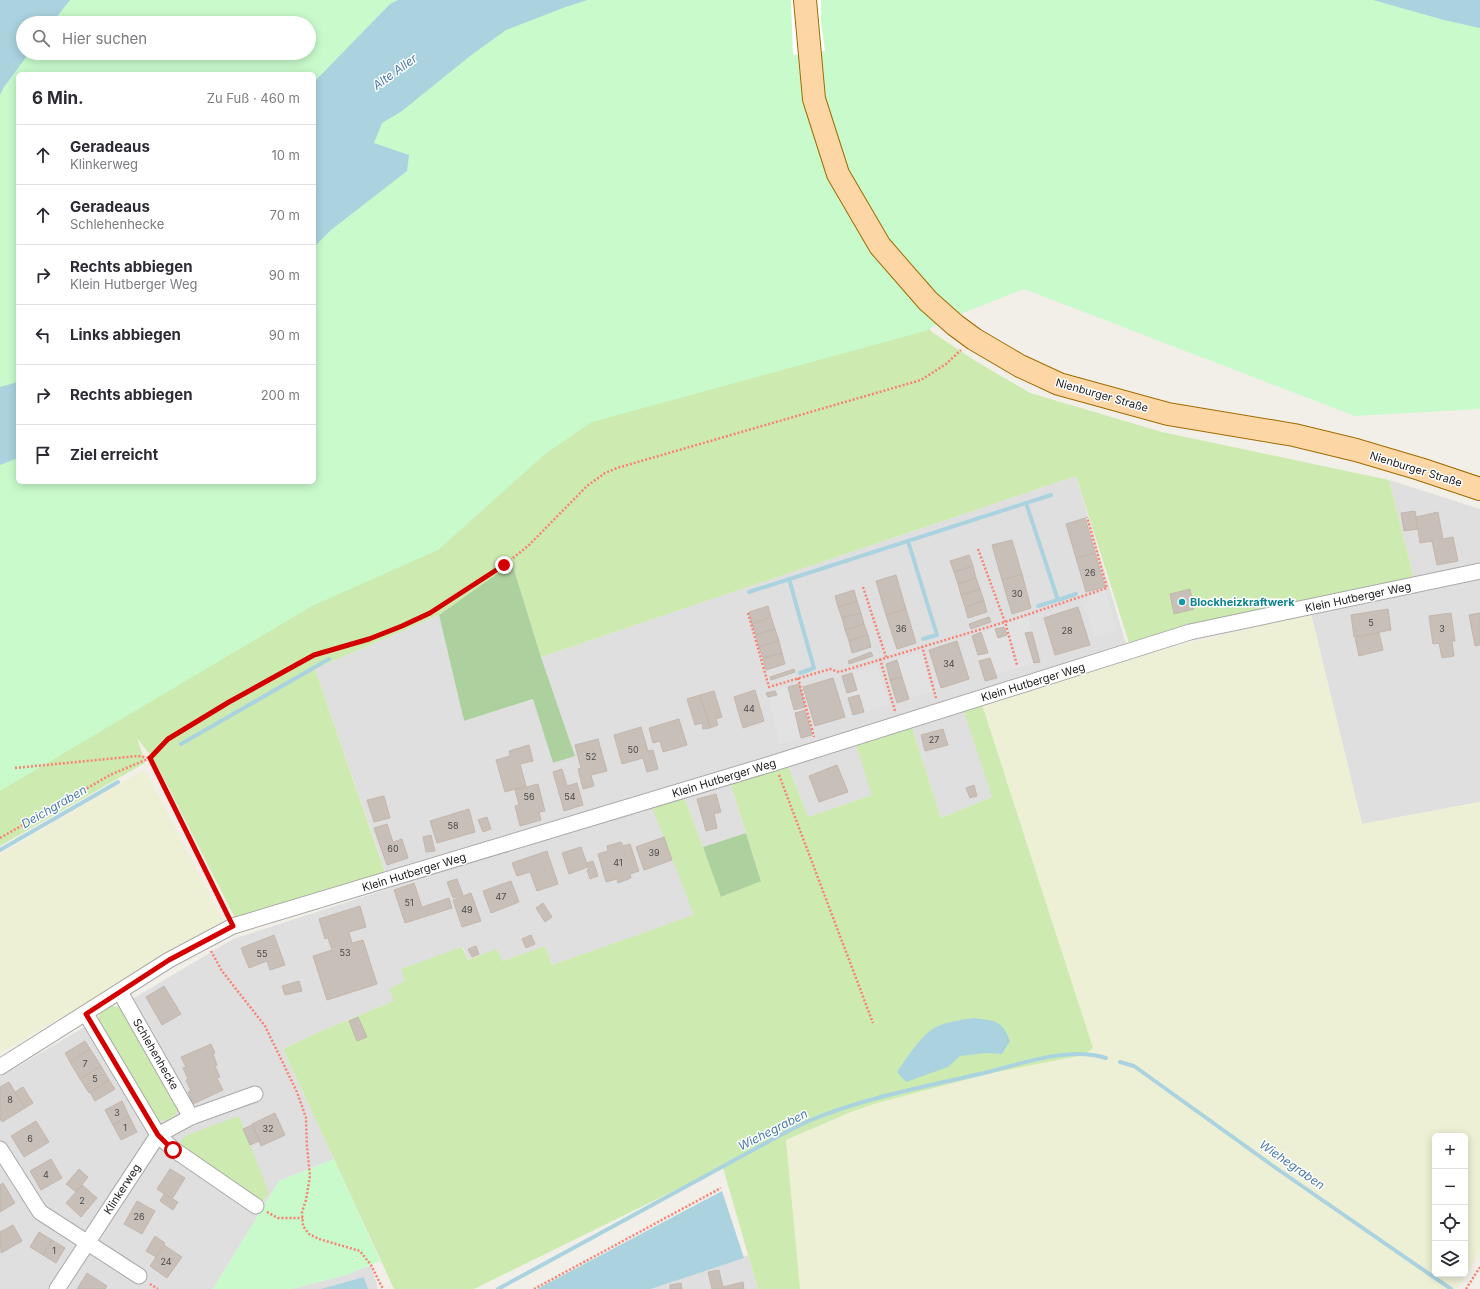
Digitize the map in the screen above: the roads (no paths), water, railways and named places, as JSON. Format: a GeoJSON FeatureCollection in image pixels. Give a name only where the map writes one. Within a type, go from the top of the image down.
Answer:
{"type":"FeatureCollection","features":[{"type":"Feature","properties":{"kind":"main road","name":"Nienburger Straße"},"geometry":{"type":"LineString","coordinates":[[805,0],[814,99],[838,174],[880,246],[928,301],[955,325],[974,339],[1020,366],[1059,384],[1168,414],[1302,437],[1413,467],[1480,489]]}},
{"type":"Feature","properties":{"kind":"street","name":"Klein Hutberger Weg"},"geometry":{"type":"LineString","coordinates":[[0,1067],[86,1014],[169,960],[233,926],[774,763],[1190,632],[1480,570]]}},
{"type":"Feature","properties":{"kind":"street","name":"Schlehenhecke"},"geometry":{"type":"LineString","coordinates":[[120,992],[191,1117]]}},
{"type":"Feature","properties":{"kind":"street"},"geometry":{"type":"LineString","coordinates":[[86,1014],[158,1135],[173,1150],[256,1206]]}},
{"type":"Feature","properties":{"kind":"street","name":"Klinkerweg"},"geometry":{"type":"LineString","coordinates":[[57,1289],[158,1135],[191,1117],[255,1094]]}},
{"type":"Feature","properties":{"kind":"street"},"geometry":{"type":"LineString","coordinates":[[0,1149],[40,1212],[139,1276]]}},
{"type":"Feature","properties":{"kind":"water"},"geometry":{"type":"Polygon","coordinates":[[[0,0],[70,0],[57,16],[16,16],[16,60],[24,60],[0,95],[0,0]]]}},
{"type":"Feature","properties":{"kind":"water","name":"Alte Aller"},"geometry":{"type":"Polygon","coordinates":[[[398,0],[587,0],[506,30],[470,56],[402,111],[382,123],[374,143],[409,155],[407,171],[331,230],[316,245],[316,80],[390,4],[398,0]]]}},
{"type":"Feature","properties":{"kind":"water"},"geometry":{"type":"Polygon","coordinates":[[[1373,0],[1480,0],[1480,28],[1444,20],[1373,0]]]}},
{"type":"Feature","properties":{"kind":"water"},"geometry":{"type":"Polygon","coordinates":[[[16,383],[16,459],[0,465],[0,387],[16,383]]]}},
{"type":"Feature","properties":{"kind":"water"},"geometry":{"type":"Polygon","coordinates":[[[974,1018],[996,1022],[1004,1029],[1010,1041],[1002,1054],[986,1053],[960,1056],[948,1067],[906,1082],[897,1072],[917,1044],[935,1027],[946,1023],[974,1018]]]}},
{"type":"Feature","properties":{"kind":"water"},"geometry":{"type":"Polygon","coordinates":[[[722,1191],[744,1258],[651,1289],[537,1289],[722,1191]]]}},
{"type":"Feature","properties":{"kind":"water"},"geometry":{"type":"Polygon","coordinates":[[[364,1277],[368,1289],[321,1289],[364,1277]]]}},
{"type":"Feature","properties":{"kind":"waterway"},"geometry":{"type":"LineString","coordinates":[[749,592],[1051,495]]}},
{"type":"Feature","properties":{"kind":"waterway"},"geometry":{"type":"LineString","coordinates":[[1026,503],[1058,600],[1038,606]]}},
{"type":"Feature","properties":{"kind":"waterway"},"geometry":{"type":"LineString","coordinates":[[908,541],[937,635],[923,639]]}},
{"type":"Feature","properties":{"kind":"waterway"},"geometry":{"type":"LineString","coordinates":[[789,579],[814,668],[800,673]]}},
{"type":"Feature","properties":{"kind":"waterway"},"geometry":{"type":"LineString","coordinates":[[1058,600],[1076,594]]}},
{"type":"Feature","properties":{"kind":"waterway","name":"Deichgraben"},"geometry":{"type":"LineString","coordinates":[[181,744],[329,659]]}},
{"type":"Feature","properties":{"kind":"waterway","name":"Deichgraben"},"geometry":{"type":"LineString","coordinates":[[0,850],[118,782]]}},
{"type":"Feature","properties":{"kind":"waterway","name":"Wiehegraben"},"geometry":{"type":"LineString","coordinates":[[498,1289],[775,1138],[806,1122],[831,1112],[896,1093],[1029,1061],[1060,1055],[1076,1054],[1106,1058]]}},
{"type":"Feature","properties":{"kind":"waterway","name":"Wiehegraben"},"geometry":{"type":"LineString","coordinates":[[1120,1062],[1134,1066],[1273,1166],[1451,1289]]}},
{"type":"Feature","properties":{"kind":"place","name":"Blockheizkraftwerk"},"geometry":{"type":"Point","coordinates":[1182,602]}}]}
